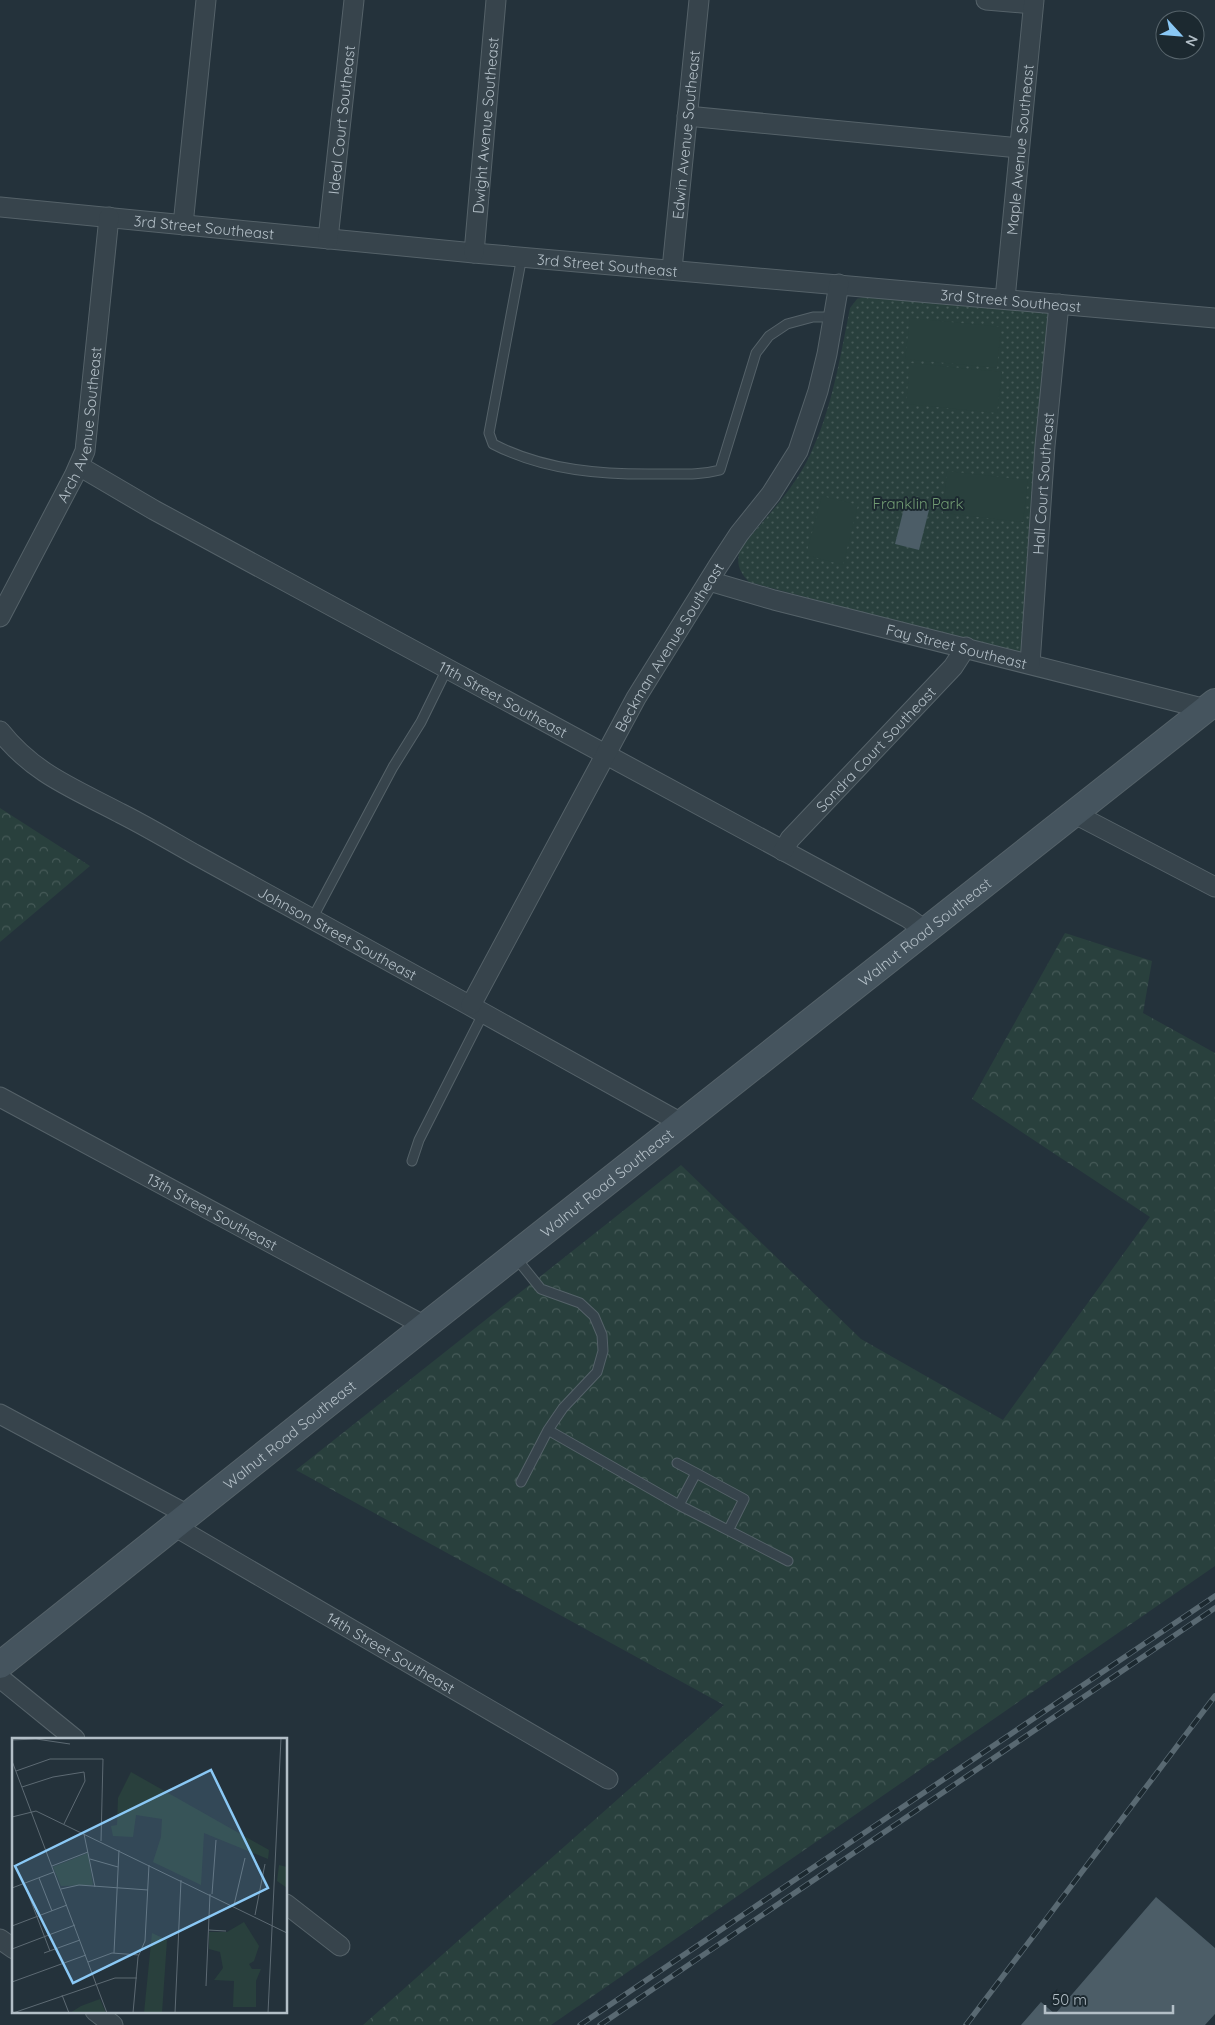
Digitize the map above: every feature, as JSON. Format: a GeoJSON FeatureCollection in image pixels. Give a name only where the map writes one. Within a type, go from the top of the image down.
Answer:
{"type":"FeatureCollection","features":[{"type":"Feature","properties":{"kind":"main road","name":"Walnut Road Southeast"},"geometry":{"type":"LineString","coordinates":[[0,1665],[425,1326],[1211,706]]}},
{"type":"Feature","properties":{"kind":"street"},"geometry":{"type":"LineString","coordinates":[[183,224],[206,0]]}},
{"type":"Feature","properties":{"kind":"street","name":"Ideal Court Southeast"},"geometry":{"type":"LineString","coordinates":[[328,239],[354,0]]}},
{"type":"Feature","properties":{"kind":"street","name":"Dwight Avenue Southeast"},"geometry":{"type":"LineString","coordinates":[[474,252],[496,0]]}},
{"type":"Feature","properties":{"kind":"street","name":"Edwin Avenue Southeast"},"geometry":{"type":"LineString","coordinates":[[672,269],[699,0]]}},
{"type":"Feature","properties":{"kind":"street"},"geometry":{"type":"LineString","coordinates":[[986,0],[1033,2]]}},
{"type":"Feature","properties":{"kind":"street","name":"Maple Avenue Southeast"},"geometry":{"type":"LineString","coordinates":[[1005,299],[1033,2]]}},
{"type":"Feature","properties":{"kind":"street"},"geometry":{"type":"LineString","coordinates":[[687,116],[1019,148]]}},
{"type":"Feature","properties":{"kind":"street","name":"3rd Street Southeast"},"geometry":{"type":"LineString","coordinates":[[0,207],[109,216],[328,239],[1215,318]]}},
{"type":"Feature","properties":{"kind":"street","name":"Arch Avenue Southeast"},"geometry":{"type":"LineString","coordinates":[[0,617],[85,451],[109,216]]}},
{"type":"Feature","properties":{"kind":"street","name":"Beckman Avenue Southeast"},"geometry":{"type":"LineString","coordinates":[[477,1008],[605,755],[636,698],[739,534],[785,473],[798,451],[818,391],[839,284]]}},
{"type":"Feature","properties":{"kind":"street","name":"Hall Court Southeast"},"geometry":{"type":"LineString","coordinates":[[1030,664],[1045,446],[1058,304]]}},
{"type":"Feature","properties":{"kind":"street","name":"11th Street Southeast"},"geometry":{"type":"LineString","coordinates":[[79,466],[154,510],[908,918],[926,931]]}},
{"type":"Feature","properties":{"kind":"street","name":"Fay Street Southeast"},"geometry":{"type":"LineString","coordinates":[[709,581],[774,600],[1030,664],[1211,706]]}},
{"type":"Feature","properties":{"kind":"street","name":"Sondra Court Southeast"},"geometry":{"type":"LineString","coordinates":[[783,851],[790,839],[953,667],[966,647]]}},
{"type":"Feature","properties":{"kind":"street","name":"Johnson Street Southeast"},"geometry":{"type":"LineString","coordinates":[[0,731],[15,750],[34,766],[54,779],[122,814],[477,1008],[683,1124]]}},
{"type":"Feature","properties":{"kind":"street"},"geometry":{"type":"LineString","coordinates":[[1075,814],[1215,887]]}},
{"type":"Feature","properties":{"kind":"street","name":"13th Street Southeast"},"geometry":{"type":"LineString","coordinates":[[0,1098],[425,1326]]}},
{"type":"Feature","properties":{"kind":"street","name":"14th Street Southeast"},"geometry":{"type":"LineString","coordinates":[[0,1414],[608,1779]]}},
{"type":"Feature","properties":{"kind":"street"},"geometry":{"type":"LineString","coordinates":[[0,1678],[74,1738]]}},
{"type":"Feature","properties":{"kind":"street"},"geometry":{"type":"LineString","coordinates":[[288,1906],[340,1946]]}},
{"type":"Feature","properties":{"kind":"street"},"geometry":{"type":"LineString","coordinates":[[0,1939],[12,1948]]}},
{"type":"Feature","properties":{"kind":"street"},"geometry":{"type":"LineString","coordinates":[[96,2012],[113,2025]]}},
{"type":"Feature","properties":{"kind":"lane"},"geometry":{"type":"LineString","coordinates":[[522,256],[490,433],[494,444],[516,456],[568,470],[638,474],[706,474],[720,470],[756,353],[769,336],[787,324],[813,317],[833,317]]}},
{"type":"Feature","properties":{"kind":"lane"},"geometry":{"type":"LineString","coordinates":[[312,919],[393,766],[421,722],[447,669]]}},
{"type":"Feature","properties":{"kind":"lane"},"geometry":{"type":"LineString","coordinates":[[412,1162],[419,1140],[477,1008]]}},
{"type":"Feature","properties":{"kind":"lane"},"geometry":{"type":"LineString","coordinates":[[514,1256],[541,1289],[580,1303],[594,1316],[602,1335],[603,1351],[597,1372],[563,1408],[548,1430],[521,1482]]}},
{"type":"Feature","properties":{"kind":"lane"},"geometry":{"type":"LineString","coordinates":[[548,1430],[679,1505],[788,1560]]}},
{"type":"Feature","properties":{"kind":"lane"},"geometry":{"type":"LineString","coordinates":[[677,1463],[744,1499],[729,1530]]}},
{"type":"Feature","properties":{"kind":"lane"},"geometry":{"type":"LineString","coordinates":[[679,1505],[696,1473]]}},
{"type":"Feature","properties":{"kind":"green space","name":"Franklin Park"},"geometry":{"type":"Polygon","coordinates":[[[864,297],[1051,313],[1025,656],[749,582],[741,571],[738,564],[740,549],[787,493],[803,468],[818,438],[830,401],[850,308],[857,299],[864,297]]]}},
{"type":"Feature","properties":{"kind":"green space"},"geometry":{"type":"Polygon","coordinates":[[[910,318],[1001,327],[997,368],[905,359],[910,318]]]}},
{"type":"Feature","properties":{"kind":"green space"},"geometry":{"type":"Polygon","coordinates":[[[910,363],[1002,372],[997,413],[906,404],[910,363]]]}},
{"type":"Feature","properties":{"kind":"green space"},"geometry":{"type":"Polygon","coordinates":[[[947,471],[1028,480],[1023,522],[943,513],[947,471]]]}},
{"type":"Feature","properties":{"kind":"green space"},"geometry":{"type":"Polygon","coordinates":[[[822,496],[858,505],[843,565],[806,555],[822,496]]]}},
{"type":"Feature","properties":{"kind":"green space"},"geometry":{"type":"Polygon","coordinates":[[[0,808],[90,866],[0,942],[0,808]]]}},
{"type":"Feature","properties":{"kind":"green space"},"geometry":{"type":"Polygon","coordinates":[[[1065,933],[1152,961],[1143,1013],[1215,1053],[1215,1566],[551,2025],[363,2025],[724,1705],[296,1470],[681,1165],[861,1339],[1003,1420],[1150,1217],[972,1099],[1065,933]]]}},
{"type":"Feature","properties":{"kind":"building"},"geometry":{"type":"Polygon","coordinates":[[[905,504],[929,510],[919,550],[895,544],[905,504]]]}},
{"type":"Feature","properties":{"kind":"building"},"geometry":{"type":"Polygon","coordinates":[[[1156,1897],[1215,1948],[1215,2014],[1205,2025],[1021,2025],[1041,2002],[1055,2014],[1156,1897]]]}},
{"type":"Feature","properties":{"kind":"railway"},"geometry":{"type":"LineString","coordinates":[[580,2025],[1215,1596]]}},
{"type":"Feature","properties":{"kind":"railway"},"geometry":{"type":"LineString","coordinates":[[600,2025],[1215,1608]]}},
{"type":"Feature","properties":{"kind":"railway"},"geometry":{"type":"LineString","coordinates":[[966,2025],[1215,1696]]}}]}
